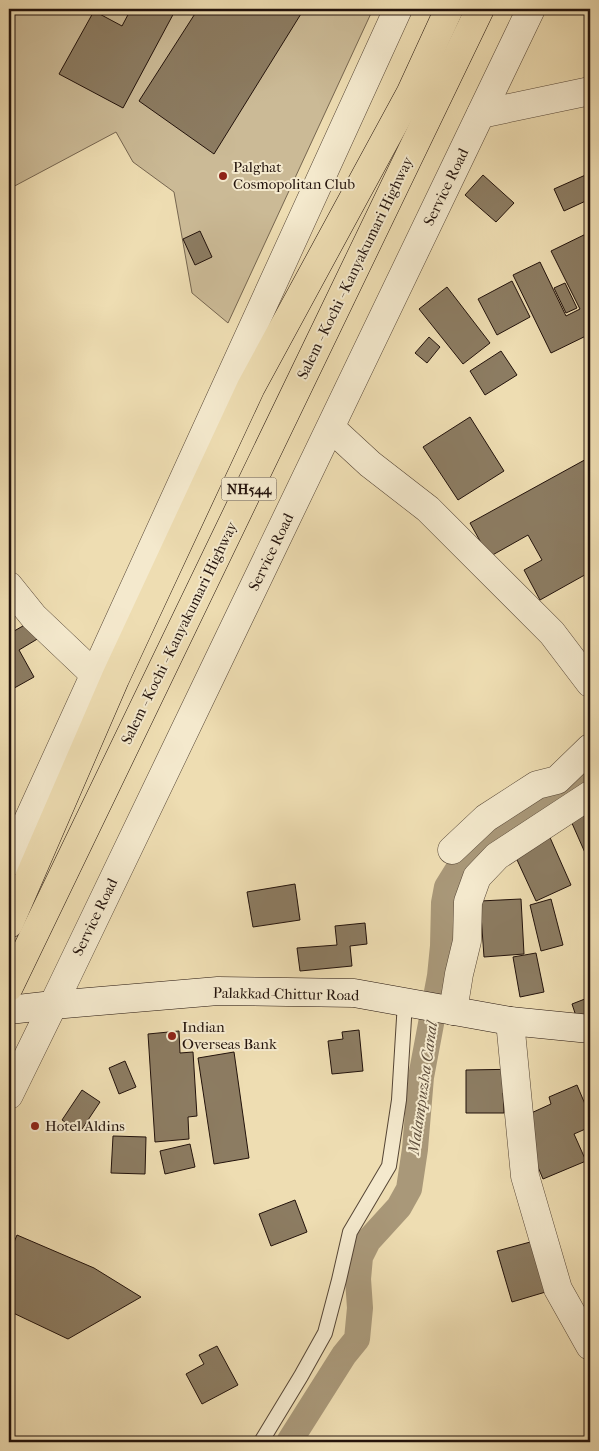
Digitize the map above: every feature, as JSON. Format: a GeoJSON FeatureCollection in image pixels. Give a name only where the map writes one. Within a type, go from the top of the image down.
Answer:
{"type":"FeatureCollection","features":[{"type":"Feature","properties":{"kind":"highway","name":"Salem - Kochi - Kanyakumari Highway"},"geometry":{"type":"LineString","coordinates":[[9,924],[115,679],[252,386],[410,94],[449,9]]}},
{"type":"Feature","properties":{"kind":"highway","name":"Salem - Kochi - Kanyakumari Highway"},"geometry":{"type":"LineString","coordinates":[[13,978],[480,9]]}},
{"type":"Feature","properties":{"kind":"street"},"geometry":{"type":"LineString","coordinates":[[12,847],[94,674],[398,9]]}},
{"type":"Feature","properties":{"kind":"street","name":"Service Road"},"geometry":{"type":"LineString","coordinates":[[9,1095],[531,9]]}},
{"type":"Feature","properties":{"kind":"street"},"geometry":{"type":"LineString","coordinates":[[481,114],[590,90]]}},
{"type":"Feature","properties":{"kind":"street"},"geometry":{"type":"LineString","coordinates":[[330,428],[370,464],[428,509],[552,633],[590,682]]}},
{"type":"Feature","properties":{"kind":"street"},"geometry":{"type":"LineString","coordinates":[[9,586],[34,617],[94,674]]}},
{"type":"Feature","properties":{"kind":"street"},"geometry":{"type":"LineString","coordinates":[[452,850],[486,818],[537,784],[557,780],[590,748]]}},
{"type":"Feature","properties":{"kind":"street"},"geometry":{"type":"LineString","coordinates":[[452,1011],[467,941],[468,902],[477,877],[497,856],[590,795]]}},
{"type":"Feature","properties":{"kind":"street","name":"Palakkad-Chittur Road"},"geometry":{"type":"LineString","coordinates":[[9,1010],[218,991],[354,993],[510,1021],[590,1029]]}},
{"type":"Feature","properties":{"kind":"street"},"geometry":{"type":"LineString","coordinates":[[510,1021],[525,1176],[558,1290],[590,1346]]}},
{"type":"Feature","properties":{"kind":"lane"},"geometry":{"type":"LineString","coordinates":[[261,1442],[325,1333],[340,1280],[350,1232],[389,1166],[399,1100],[406,1002]]}},
{"type":"Feature","properties":{"kind":"shaded area","name":"Palghat Cosmopolitan Club"},"geometry":{"type":"Polygon","coordinates":[[[9,9],[373,9],[228,323],[192,293],[174,192],[133,162],[116,132],[9,189],[9,9]]]}},
{"type":"Feature","properties":{"kind":"building"},"geometry":{"type":"Polygon","coordinates":[[[131,9],[176,9],[123,108],[59,74],[94,11],[122,26],[131,9]]]}},
{"type":"Feature","properties":{"kind":"building"},"geometry":{"type":"Polygon","coordinates":[[[198,9],[304,9],[214,154],[139,101],[198,9]]]}},
{"type":"Feature","properties":{"kind":"building"},"geometry":{"type":"Polygon","coordinates":[[[590,173],[590,199],[564,211],[554,189],[590,173]]]}},
{"type":"Feature","properties":{"kind":"building"},"geometry":{"type":"Polygon","coordinates":[[[483,175],[514,203],[496,222],[465,195],[483,175]]]}},
{"type":"Feature","properties":{"kind":"building"},"geometry":{"type":"Polygon","coordinates":[[[200,231],[212,257],[195,265],[183,239],[200,231]]]}},
{"type":"Feature","properties":{"kind":"building"},"geometry":{"type":"Polygon","coordinates":[[[590,232],[590,334],[551,353],[513,275],[540,262],[566,316],[580,309],[551,251],[590,232]]]}},
{"type":"Feature","properties":{"kind":"building"},"geometry":{"type":"Polygon","coordinates":[[[512,281],[530,317],[497,335],[478,299],[512,281]]]}},
{"type":"Feature","properties":{"kind":"building"},"geometry":{"type":"Polygon","coordinates":[[[565,283],[577,308],[566,313],[554,288],[565,283]]]}},
{"type":"Feature","properties":{"kind":"building"},"geometry":{"type":"Polygon","coordinates":[[[447,287],[490,343],[463,364],[419,309],[447,287]]]}},
{"type":"Feature","properties":{"kind":"building"},"geometry":{"type":"Polygon","coordinates":[[[429,337],[440,347],[427,363],[415,353],[429,337]]]}},
{"type":"Feature","properties":{"kind":"building"},"geometry":{"type":"Polygon","coordinates":[[[501,351],[517,375],[485,395],[470,371],[501,351]]]}},
{"type":"Feature","properties":{"kind":"building"},"geometry":{"type":"Polygon","coordinates":[[[470,417],[504,471],[458,500],[423,447],[470,417]]]}},
{"type":"Feature","properties":{"kind":"building"},"geometry":{"type":"Polygon","coordinates":[[[590,457],[590,572],[540,600],[524,570],[542,560],[528,535],[489,557],[470,523],[590,457]]]}},
{"type":"Feature","properties":{"kind":"building"},"geometry":{"type":"Polygon","coordinates":[[[35,619],[44,635],[19,650],[34,677],[9,691],[9,634],[35,619]]]}},
{"type":"Feature","properties":{"kind":"building"},"geometry":{"type":"Polygon","coordinates":[[[590,813],[590,864],[571,821],[590,813]]]}},
{"type":"Feature","properties":{"kind":"building"},"geometry":{"type":"Polygon","coordinates":[[[548,833],[571,885],[536,901],[512,849],[548,833]]]}},
{"type":"Feature","properties":{"kind":"building"},"geometry":{"type":"Polygon","coordinates":[[[295,884],[300,920],[253,927],[247,892],[295,884]]]}},
{"type":"Feature","properties":{"kind":"building"},"geometry":{"type":"Polygon","coordinates":[[[521,899],[524,954],[484,957],[480,901],[521,899]]]}},
{"type":"Feature","properties":{"kind":"building"},"geometry":{"type":"Polygon","coordinates":[[[551,899],[563,945],[541,951],[530,905],[551,899]]]}},
{"type":"Feature","properties":{"kind":"building"},"geometry":{"type":"Polygon","coordinates":[[[365,923],[367,944],[350,946],[352,966],[300,971],[297,948],[337,945],[335,926],[365,923]]]}},
{"type":"Feature","properties":{"kind":"building"},"geometry":{"type":"Polygon","coordinates":[[[536,953],[544,992],[520,997],[513,957],[536,953]]]}},
{"type":"Feature","properties":{"kind":"building"},"geometry":{"type":"Polygon","coordinates":[[[590,997],[590,1018],[578,1022],[572,1004],[590,997]]]}},
{"type":"Feature","properties":{"kind":"building"},"geometry":{"type":"Polygon","coordinates":[[[359,1030],[363,1071],[332,1074],[328,1041],[343,1039],[342,1032],[359,1030]]]}},
{"type":"Feature","properties":{"kind":"building"},"geometry":{"type":"Polygon","coordinates":[[[179,1031],[180,1053],[193,1052],[197,1116],[188,1117],[189,1139],[155,1142],[148,1034],[179,1031]]]}},
{"type":"Feature","properties":{"kind":"building"},"geometry":{"type":"Polygon","coordinates":[[[234,1052],[249,1158],[214,1164],[198,1058],[234,1052]]]}},
{"type":"Feature","properties":{"kind":"building"},"geometry":{"type":"Polygon","coordinates":[[[125,1061],[136,1087],[119,1094],[109,1068],[125,1061]]]}},
{"type":"Feature","properties":{"kind":"building"},"geometry":{"type":"Polygon","coordinates":[[[525,1069],[525,1093],[503,1093],[504,1113],[466,1113],[466,1070],[525,1069]]]}},
{"type":"Feature","properties":{"kind":"building"},"geometry":{"type":"Polygon","coordinates":[[[577,1085],[590,1116],[590,1127],[574,1134],[586,1161],[543,1179],[518,1119],[551,1104],[549,1097],[577,1085]]]}},
{"type":"Feature","properties":{"kind":"building"},"geometry":{"type":"Polygon","coordinates":[[[82,1090],[100,1102],[80,1132],[62,1120],[82,1090]]]}},
{"type":"Feature","properties":{"kind":"building"},"geometry":{"type":"Polygon","coordinates":[[[113,1136],[146,1137],[145,1174],[111,1173],[113,1136]]]}},
{"type":"Feature","properties":{"kind":"building"},"geometry":{"type":"Polygon","coordinates":[[[190,1144],[195,1167],[165,1174],[160,1151],[190,1144]]]}},
{"type":"Feature","properties":{"kind":"building"},"geometry":{"type":"Polygon","coordinates":[[[295,1200],[307,1232],[271,1246],[259,1214],[295,1200]]]}},
{"type":"Feature","properties":{"kind":"building"},"geometry":{"type":"Polygon","coordinates":[[[17,1235],[94,1268],[141,1297],[68,1339],[9,1311],[9,1254],[17,1235]]]}},
{"type":"Feature","properties":{"kind":"building"},"geometry":{"type":"Polygon","coordinates":[[[534,1241],[549,1291],[512,1302],[497,1251],[534,1241]]]}},
{"type":"Feature","properties":{"kind":"building"},"geometry":{"type":"Polygon","coordinates":[[[217,1346],[238,1385],[202,1404],[186,1374],[204,1364],[199,1355],[217,1346]]]}},
{"type":"Feature","properties":{"kind":"waterway","name":"Malampuzha Canal"},"geometry":{"type":"LineString","coordinates":[[289,1442],[344,1355],[357,1339],[360,1308],[358,1279],[360,1257],[368,1241],[399,1207],[409,1189],[415,1149],[421,1077],[440,976],[444,903],[447,887],[473,845],[527,807],[590,770]]}},
{"type":"Feature","properties":{"kind":"place","name":"Palghat Cosmopolitan Club"},"geometry":{"type":"Point","coordinates":[223,176]}},
{"type":"Feature","properties":{"kind":"place","name":"Indian Overseas Bank"},"geometry":{"type":"Point","coordinates":[172,1036]}},
{"type":"Feature","properties":{"kind":"place","name":"Hotel Aldins"},"geometry":{"type":"Point","coordinates":[35,1126]}}]}
